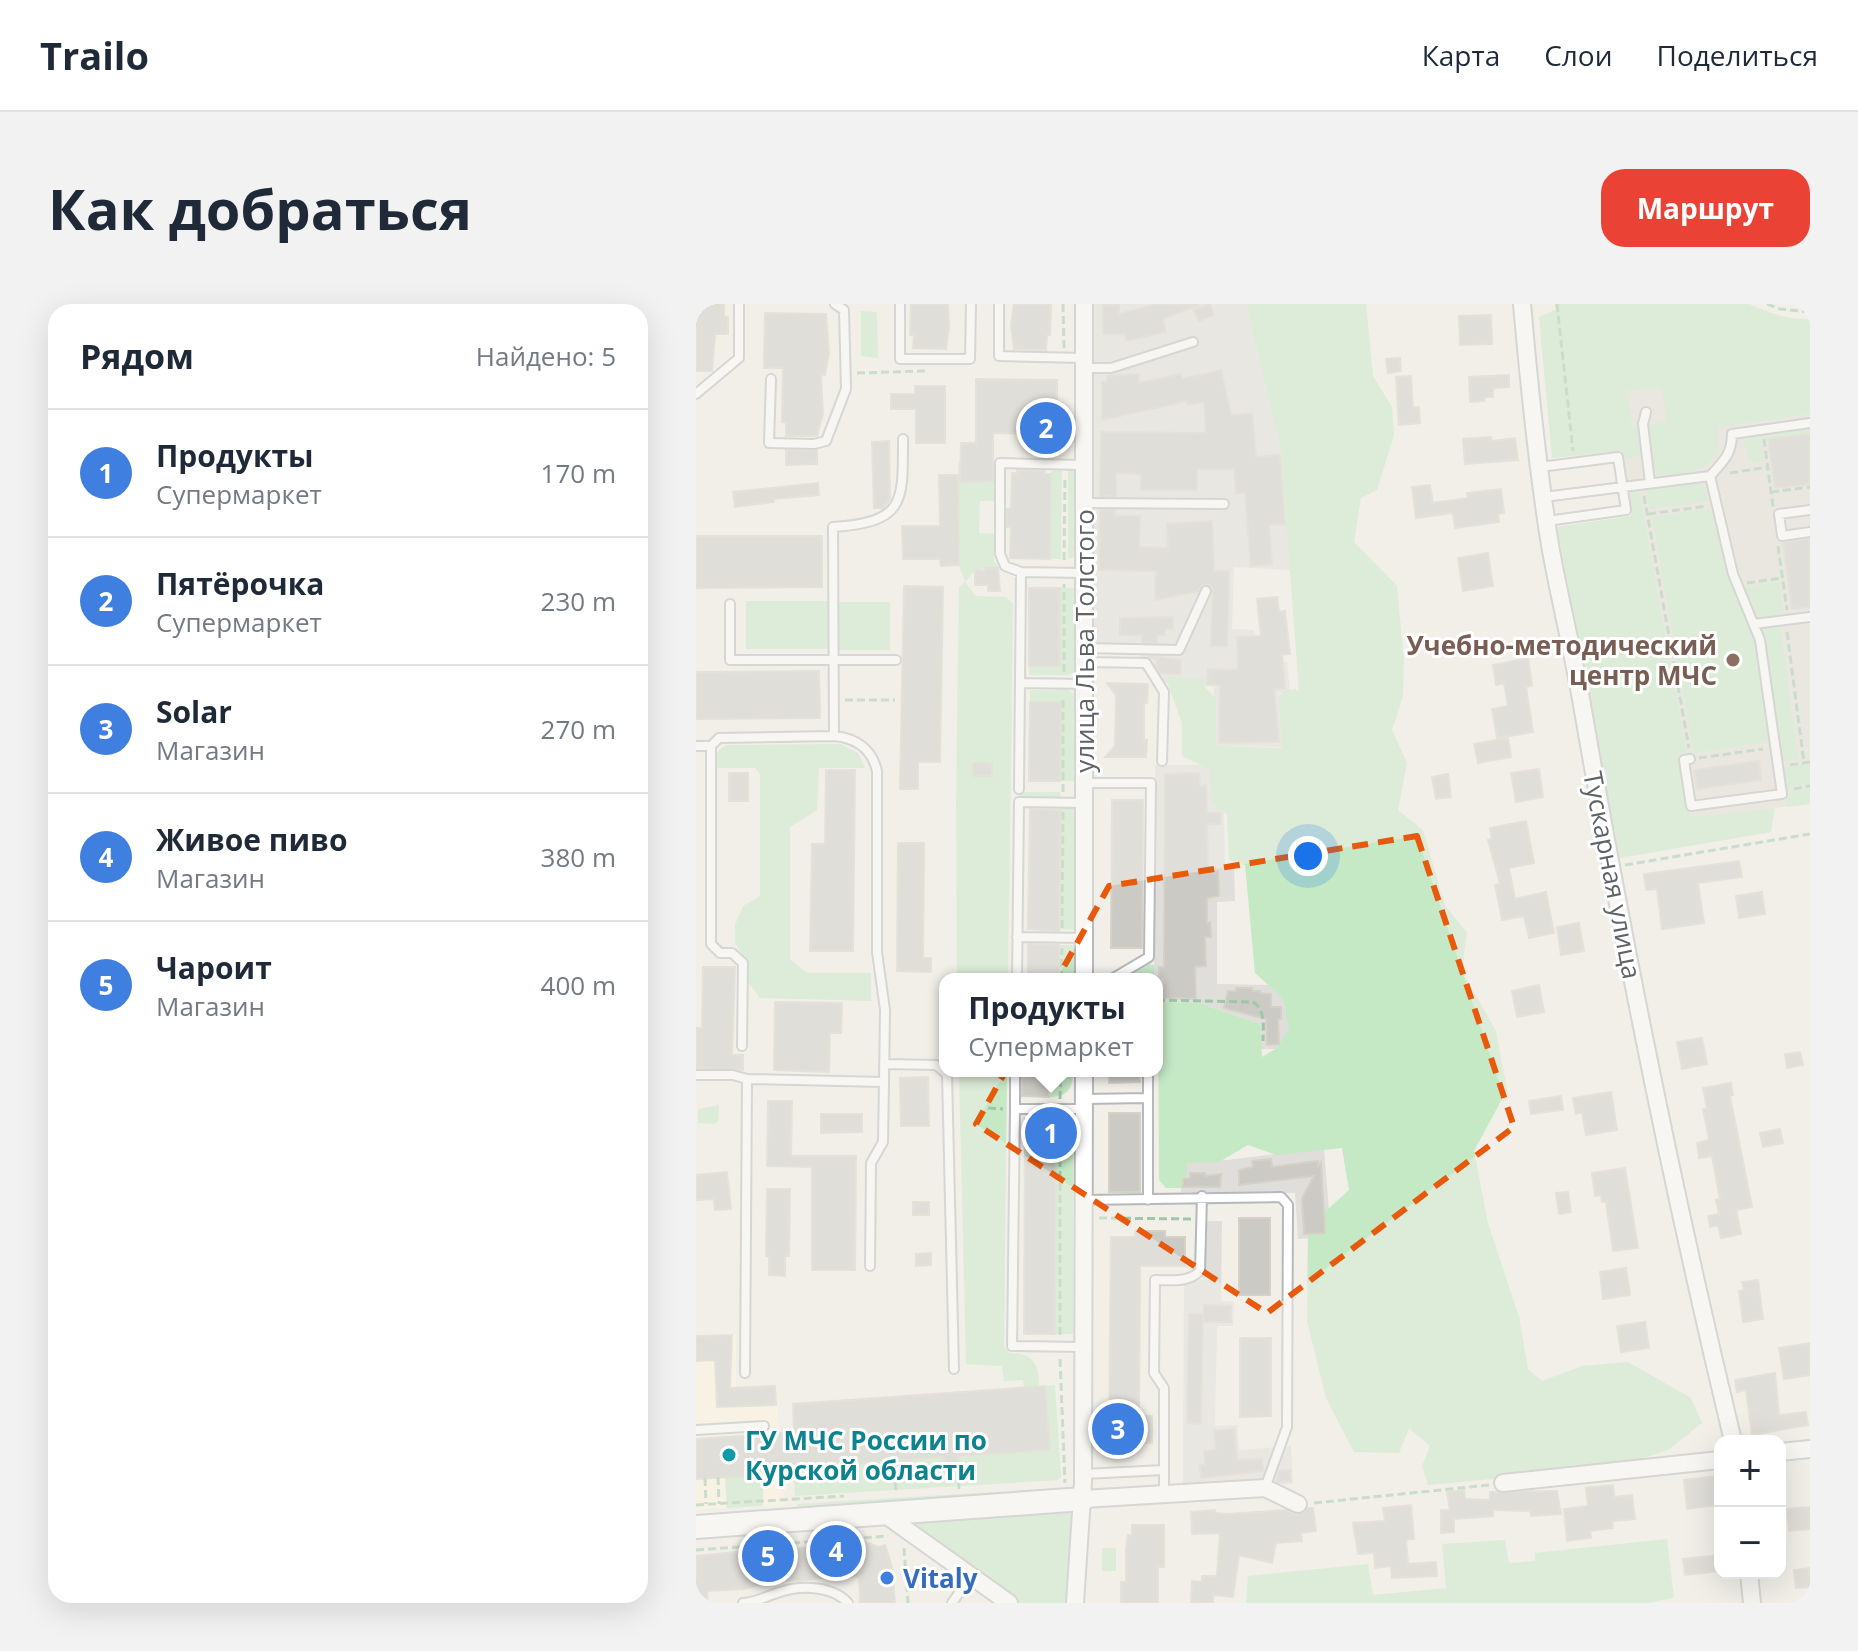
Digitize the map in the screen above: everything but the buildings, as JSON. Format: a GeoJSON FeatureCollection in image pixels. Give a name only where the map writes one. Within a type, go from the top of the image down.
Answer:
{"type":"FeatureCollection","features":[{"type":"Feature","properties":{"kind":"street","name":"улица Льва Толстого"},"geometry":{"type":"LineString","coordinates":[[1084,304],[1084,973]]}},
{"type":"Feature","properties":{"kind":"street","name":"Тускарная улица"},"geometry":{"type":"LineString","coordinates":[[1522,304],[1547,521],[1609,867],[1695,1283],[1732,1435]]}},
{"type":"Feature","properties":{"kind":"street"},"geometry":{"type":"LineString","coordinates":[[1075,1603],[1083,1499],[1084,1077]]}},
{"type":"Feature","properties":{"kind":"street"},"geometry":{"type":"LineString","coordinates":[[1786,1451],[1810,1449]]}},
{"type":"Feature","properties":{"kind":"street"},"geometry":{"type":"LineString","coordinates":[[1503,1483],[1714,1461]]}},
{"type":"Feature","properties":{"kind":"street"},"geometry":{"type":"LineString","coordinates":[[696,1527],[1265,1488],[1298,1504]]}},
{"type":"Feature","properties":{"kind":"street"},"geometry":{"type":"LineString","coordinates":[[883,1513],[1009,1603]]}},
{"type":"Feature","properties":{"kind":"street"},"geometry":{"type":"LineString","coordinates":[[1750,1579],[1752,1603]]}},
{"type":"Feature","properties":{"kind":"lane"},"geometry":{"type":"LineString","coordinates":[[696,394],[739,358],[739,304]]}},
{"type":"Feature","properties":{"kind":"lane"},"geometry":{"type":"LineString","coordinates":[[771,379],[769,443],[814,444],[826,441],[846,389],[844,310],[835,304]]}},
{"type":"Feature","properties":{"kind":"lane"},"geometry":{"type":"LineString","coordinates":[[900,304],[900,359],[970,359],[971,304]]}},
{"type":"Feature","properties":{"kind":"lane"},"geometry":{"type":"LineString","coordinates":[[999,304],[999,356],[1064,358],[1111,368],[1193,342]]}},
{"type":"Feature","properties":{"kind":"lane"},"geometry":{"type":"LineString","coordinates":[[1646,412],[1643,424],[1646,484]]}},
{"type":"Feature","properties":{"kind":"lane"},"geometry":{"type":"LineString","coordinates":[[1544,497],[1710,476],[1727,458],[1732,447],[1732,434],[1810,423]]}},
{"type":"Feature","properties":{"kind":"lane"},"geometry":{"type":"LineString","coordinates":[[834,736],[833,527],[877,520],[891,512],[900,500],[903,487],[903,439]]}},
{"type":"Feature","properties":{"kind":"lane"},"geometry":{"type":"LineString","coordinates":[[1540,467],[1618,457],[1626,510],[1547,521]]}},
{"type":"Feature","properties":{"kind":"lane"},"geometry":{"type":"LineString","coordinates":[[1084,465],[1000,463],[1000,554],[1005,566],[1021,572],[1084,573]]}},
{"type":"Feature","properties":{"kind":"lane"},"geometry":{"type":"LineString","coordinates":[[1690,759],[1684,760],[1691,806],[1782,794],[1760,640],[1737,584],[1710,476]]}},
{"type":"Feature","properties":{"kind":"lane"},"geometry":{"type":"LineString","coordinates":[[1084,503],[1224,504]]}},
{"type":"Feature","properties":{"kind":"lane"},"geometry":{"type":"LineString","coordinates":[[1810,510],[1779,514],[1782,536],[1810,532]]}},
{"type":"Feature","properties":{"kind":"lane"},"geometry":{"type":"LineString","coordinates":[[1019,789],[1021,572]]}},
{"type":"Feature","properties":{"kind":"lane"},"geometry":{"type":"LineString","coordinates":[[1084,655],[1179,650],[1206,591]]}},
{"type":"Feature","properties":{"kind":"lane"},"geometry":{"type":"LineString","coordinates":[[730,604],[730,660],[896,660]]}},
{"type":"Feature","properties":{"kind":"lane"},"geometry":{"type":"LineString","coordinates":[[1754,624],[1810,617]]}},
{"type":"Feature","properties":{"kind":"lane"},"geometry":{"type":"LineString","coordinates":[[1084,655],[1146,663],[1164,692],[1162,761]]}},
{"type":"Feature","properties":{"kind":"lane"},"geometry":{"type":"LineString","coordinates":[[1020,683],[1084,684]]}},
{"type":"Feature","properties":{"kind":"lane"},"geometry":{"type":"LineString","coordinates":[[697,746],[711,746],[719,738],[834,736],[854,740],[863,746],[870,753],[877,771],[877,952],[885,1010],[884,1082],[883,1142],[871,1163],[870,1266]]}},
{"type":"Feature","properties":{"kind":"lane"},"geometry":{"type":"LineString","coordinates":[[711,746],[711,944],[720,953],[732,953],[743,963],[742,1046]]}},
{"type":"Feature","properties":{"kind":"lane"},"geometry":{"type":"LineString","coordinates":[[1084,783],[1151,783],[1149,957],[1122,973]]}},
{"type":"Feature","properties":{"kind":"lane"},"geometry":{"type":"LineString","coordinates":[[1017,973],[1019,802],[1084,803]]}},
{"type":"Feature","properties":{"kind":"lane"},"geometry":{"type":"LineString","coordinates":[[1017,937],[1084,938]]}},
{"type":"Feature","properties":{"kind":"lane"},"geometry":{"type":"LineString","coordinates":[[884,1064],[939,1067]]}},
{"type":"Feature","properties":{"kind":"lane"},"geometry":{"type":"LineString","coordinates":[[696,1075],[884,1082]]}},
{"type":"Feature","properties":{"kind":"lane"},"geometry":{"type":"LineString","coordinates":[[947,1077],[954,1369]]}},
{"type":"Feature","properties":{"kind":"lane"},"geometry":{"type":"LineString","coordinates":[[1015,1077],[1012,1346],[1083,1347]]}},
{"type":"Feature","properties":{"kind":"lane"},"geometry":{"type":"LineString","coordinates":[[1148,1077],[1148,1200]]}},
{"type":"Feature","properties":{"kind":"lane"},"geometry":{"type":"LineString","coordinates":[[745,1373],[747,1079]]}},
{"type":"Feature","properties":{"kind":"lane"},"geometry":{"type":"LineString","coordinates":[[1015,1109],[1060,1109],[1148,1098]]}},
{"type":"Feature","properties":{"kind":"lane"},"geometry":{"type":"LineString","coordinates":[[1164,1494],[1164,1388],[1154,1373],[1155,1280],[1184,1280],[1200,1271],[1202,1196]]}},
{"type":"Feature","properties":{"kind":"lane"},"geometry":{"type":"LineString","coordinates":[[1084,1200],[1281,1197],[1288,1205],[1287,1427],[1265,1488]]}},
{"type":"Feature","properties":{"kind":"lane"},"geometry":{"type":"LineString","coordinates":[[696,1430],[764,1426]]}},
{"type":"Feature","properties":{"kind":"lane"},"geometry":{"type":"LineString","coordinates":[[1083,1474],[1164,1470]]}},
{"type":"Feature","properties":{"kind":"lane"},"geometry":{"type":"LineString","coordinates":[[779,1521],[781,1547]]}},
{"type":"Feature","properties":{"kind":"lane"},"geometry":{"type":"LineString","coordinates":[[952,1603],[972,1575]]}},
{"type":"Feature","properties":{"kind":"lane"},"geometry":{"type":"LineString","coordinates":[[782,1579],[783,1591]]}},
{"type":"Feature","properties":{"kind":"lane"},"geometry":{"type":"LineString","coordinates":[[743,1603],[755,1602],[783,1591],[819,1589],[834,1592],[848,1603]]}},
{"type":"Feature","properties":{"kind":"path"},"geometry":{"type":"LineString","coordinates":[[1063,304],[1064,358]]}},
{"type":"Feature","properties":{"kind":"path"},"geometry":{"type":"LineString","coordinates":[[1557,304],[1574,462]]}},
{"type":"Feature","properties":{"kind":"path"},"geometry":{"type":"LineString","coordinates":[[1767,304],[1790,311],[1810,312]]}},
{"type":"Feature","properties":{"kind":"path"},"geometry":{"type":"LineString","coordinates":[[845,373],[922,372]]}},
{"type":"Feature","properties":{"kind":"path"},"geometry":{"type":"LineString","coordinates":[[1061,973],[1065,464]]}},
{"type":"Feature","properties":{"kind":"path"},"geometry":{"type":"LineString","coordinates":[[1710,476],[1768,467]]}},
{"type":"Feature","properties":{"kind":"path"},"geometry":{"type":"LineString","coordinates":[[1646,484],[1648,514],[1690,759],[1776,747]]}},
{"type":"Feature","properties":{"kind":"path"},"geometry":{"type":"LineString","coordinates":[[1771,492],[1810,487]]}},
{"type":"Feature","properties":{"kind":"path"},"geometry":{"type":"LineString","coordinates":[[1648,514],[1717,504]]}},
{"type":"Feature","properties":{"kind":"path"},"geometry":{"type":"LineString","coordinates":[[1737,584],[1783,578]]}},
{"type":"Feature","properties":{"kind":"path"},"geometry":{"type":"LineString","coordinates":[[1785,620],[1804,763]]}},
{"type":"Feature","properties":{"kind":"path"},"geometry":{"type":"LineString","coordinates":[[833,699],[895,700]]}},
{"type":"Feature","properties":{"kind":"path"},"geometry":{"type":"LineString","coordinates":[[1778,767],[1810,762]]}},
{"type":"Feature","properties":{"kind":"path"},"geometry":{"type":"LineString","coordinates":[[1782,790],[1810,786]]}},
{"type":"Feature","properties":{"kind":"path"},"geometry":{"type":"LineString","coordinates":[[1609,867],[1810,834]]}},
{"type":"Feature","properties":{"kind":"path"},"geometry":{"type":"LineString","coordinates":[[1163,1000],[1253,1002],[1262,1013],[1263,1041]]}},
{"type":"Feature","properties":{"kind":"path"},"geometry":{"type":"LineString","coordinates":[[1061,1077],[1059,1389],[1065,1483]]}},
{"type":"Feature","properties":{"kind":"path"},"geometry":{"type":"LineString","coordinates":[[988,1108],[1015,1109]]}},
{"type":"Feature","properties":{"kind":"path"},"geometry":{"type":"LineString","coordinates":[[1084,1218],[1202,1220]]}},
{"type":"Feature","properties":{"kind":"path"},"geometry":{"type":"LineString","coordinates":[[958,1469],[959,1490]]}},
{"type":"Feature","properties":{"kind":"path"},"geometry":{"type":"LineString","coordinates":[[895,1470],[896,1493]]}},
{"type":"Feature","properties":{"kind":"path"},"geometry":{"type":"LineString","coordinates":[[718,1477],[719,1504]]}},
{"type":"Feature","properties":{"kind":"path"},"geometry":{"type":"LineString","coordinates":[[705,1478],[706,1504]]}},
{"type":"Feature","properties":{"kind":"path"},"geometry":{"type":"LineString","coordinates":[[1298,1504],[1503,1483]]}},
{"type":"Feature","properties":{"kind":"path"},"geometry":{"type":"LineString","coordinates":[[696,1550],[781,1547],[891,1536]]}},
{"type":"Feature","properties":{"kind":"path"},"geometry":{"type":"LineString","coordinates":[[904,1540],[908,1603]]}},
{"type":"Feature","properties":{"kind":"highlighted area"},"geometry":{"type":"Polygon","coordinates":[[[1417,836],[1514,1127],[1267,1313],[976,1124],[1109,886],[1417,836]]]}},
{"type":"Feature","properties":{"kind":"shaded area"},"geometry":{"type":"Polygon","coordinates":[[[1093,304],[1246,304],[1281,452],[1290,570],[1234,567],[1232,629],[1254,630],[1259,664],[1287,662],[1290,692],[1279,693],[1284,747],[1212,746],[1214,687],[1165,683],[1139,663],[1139,648],[1091,642],[1093,304]]]}},
{"type":"Feature","properties":{"kind":"shaded area","name":"Учебно-методический центр МЧС"},"geometry":{"type":"Polygon","coordinates":[[[1810,368],[1810,804],[1684,818],[1610,378],[1810,368]]]}},
{"type":"Feature","properties":{"kind":"shaded area"},"geometry":{"type":"Polygon","coordinates":[[[1155,765],[1223,765],[1225,864],[1234,865],[1235,901],[1217,902],[1217,984],[1272,985],[1288,1001],[1290,1037],[1282,1049],[1260,1049],[1260,1024],[1199,1003],[1163,1002],[1163,973],[1154,973],[1155,765]]]}},
{"type":"Feature","properties":{"kind":"shaded area"},"geometry":{"type":"Polygon","coordinates":[[[1324,1148],[1331,1236],[1298,1239],[1295,1193],[1181,1192],[1181,1159],[1227,1160],[1324,1148]]]}},
{"type":"Feature","properties":{"kind":"shaded area"},"geometry":{"type":"Polygon","coordinates":[[[1205,1221],[1222,1221],[1221,1301],[1234,1302],[1233,1326],[1217,1326],[1215,1426],[1237,1425],[1239,1450],[1291,1446],[1293,1484],[1183,1490],[1184,1284],[1203,1280],[1205,1221]]]}},
{"type":"Feature","properties":{"kind":"shaded area"},"geometry":{"type":"Polygon","coordinates":[[[736,1334],[736,1387],[776,1386],[784,1504],[696,1510],[696,1335],[736,1334]]]}},
{"type":"Feature","properties":{"kind":"green space"},"geometry":{"type":"Polygon","coordinates":[[[1246,304],[1366,304],[1373,376],[1392,407],[1394,435],[1377,490],[1361,498],[1354,542],[1397,586],[1404,662],[1403,696],[1392,730],[1407,763],[1398,810],[1423,830],[1445,906],[1467,932],[1462,971],[1496,1031],[1507,1090],[1474,1151],[1488,1223],[1519,1317],[1528,1369],[1542,1381],[1582,1366],[1628,1362],[1691,1398],[1702,1423],[1668,1450],[1617,1467],[1428,1485],[1422,1466],[1430,1446],[1409,1428],[1399,1453],[1354,1452],[1326,1398],[1307,1321],[1308,1227],[1349,1190],[1342,1148],[1276,1155],[1248,1145],[1219,1162],[1187,1163],[1186,1185],[1181,1188],[1166,1188],[1159,1180],[1158,1077],[1163,1077],[1163,1002],[1199,1003],[1260,1024],[1262,1057],[1277,1048],[1289,1029],[1283,998],[1255,973],[1245,865],[1229,860],[1227,814],[1212,803],[1209,769],[1182,756],[1182,723],[1166,679],[1205,679],[1205,687],[1216,699],[1216,746],[1282,748],[1279,696],[1284,691],[1295,689],[1299,692],[1281,452],[1246,304]]]}},
{"type":"Feature","properties":{"kind":"green space"},"geometry":{"type":"Polygon","coordinates":[[[1555,304],[1749,304],[1786,317],[1810,319],[1810,414],[1718,427],[1716,453],[1706,465],[1691,472],[1658,475],[1653,466],[1647,425],[1667,422],[1662,388],[1627,390],[1632,426],[1638,426],[1642,450],[1639,456],[1623,459],[1622,451],[1552,458],[1539,317],[1555,310],[1555,304]]]}},
{"type":"Feature","properties":{"kind":"green space"},"geometry":{"type":"Polygon","coordinates":[[[861,311],[877,312],[878,358],[861,356],[861,311]]]}},
{"type":"Feature","properties":{"kind":"green space"},"geometry":{"type":"Polygon","coordinates":[[[1810,425],[1810,433],[1761,439],[1763,461],[1755,463],[1749,459],[1744,444],[1747,437],[1754,433],[1810,425]]]}},
{"type":"Feature","properties":{"kind":"green space"},"geometry":{"type":"Polygon","coordinates":[[[958,463],[974,463],[974,481],[994,481],[994,501],[980,501],[979,533],[994,534],[994,561],[1000,568],[975,570],[965,582],[959,565],[958,463]]]}},
{"type":"Feature","properties":{"kind":"green space"},"geometry":{"type":"Polygon","coordinates":[[[1062,470],[1061,559],[1050,559],[1051,471],[1062,470]]]}},
{"type":"Feature","properties":{"kind":"green space"},"geometry":{"type":"Polygon","coordinates":[[[1068,470],[1078,470],[1078,556],[1068,559],[1068,470]]]}},
{"type":"Feature","properties":{"kind":"green space"},"geometry":{"type":"Polygon","coordinates":[[[1693,483],[1705,485],[1710,501],[1649,509],[1646,488],[1693,483]]]}},
{"type":"Feature","properties":{"kind":"green space"},"geometry":{"type":"Polygon","coordinates":[[[1639,490],[1686,752],[1680,754],[1690,817],[1775,808],[1771,832],[1620,858],[1557,527],[1631,516],[1628,491],[1639,490]]]}},
{"type":"Feature","properties":{"kind":"green space"},"geometry":{"type":"Polygon","coordinates":[[[1709,509],[1730,582],[1756,645],[1769,742],[1694,753],[1652,517],[1709,509]]]}},
{"type":"Feature","properties":{"kind":"green space"},"geometry":{"type":"Polygon","coordinates":[[[965,582],[976,596],[1006,597],[1013,604],[1008,973],[957,973],[959,587],[965,582]]]}},
{"type":"Feature","properties":{"kind":"green space"},"geometry":{"type":"Polygon","coordinates":[[[1779,582],[1784,616],[1759,619],[1745,587],[1779,582]]]}},
{"type":"Feature","properties":{"kind":"green space"},"geometry":{"type":"Polygon","coordinates":[[[1060,588],[1077,588],[1076,671],[1069,675],[1029,675],[1029,666],[1060,665],[1060,588]]]}},
{"type":"Feature","properties":{"kind":"green space"},"geometry":{"type":"Polygon","coordinates":[[[746,601],[828,601],[828,649],[746,649],[746,601]]]}},
{"type":"Feature","properties":{"kind":"green space"},"geometry":{"type":"Polygon","coordinates":[[[839,602],[890,602],[890,650],[839,650],[839,602]]]}},
{"type":"Feature","properties":{"kind":"green space"},"geometry":{"type":"Polygon","coordinates":[[[1780,625],[1798,759],[1783,762],[1763,628],[1780,625]]]}},
{"type":"Feature","properties":{"kind":"green space"},"geometry":{"type":"Polygon","coordinates":[[[1030,690],[1068,690],[1077,696],[1077,781],[1060,781],[1061,703],[1030,702],[1030,690]]]}},
{"type":"Feature","properties":{"kind":"green space"},"geometry":{"type":"Polygon","coordinates":[[[841,744],[858,753],[865,768],[819,768],[817,810],[790,827],[790,959],[807,973],[871,973],[871,1001],[760,998],[749,983],[747,963],[735,943],[735,925],[743,906],[760,896],[760,774],[755,768],[716,768],[716,760],[721,749],[728,745],[841,744]]]}},
{"type":"Feature","properties":{"kind":"green space"},"geometry":{"type":"Polygon","coordinates":[[[1810,764],[1810,784],[1784,788],[1781,768],[1810,764]]]}},
{"type":"Feature","properties":{"kind":"green space"},"geometry":{"type":"Polygon","coordinates":[[[1810,789],[1810,804],[1787,807],[1785,793],[1810,789]]]}},
{"type":"Feature","properties":{"kind":"green space"},"geometry":{"type":"Polygon","coordinates":[[[1019,792],[1060,792],[1061,800],[1019,800],[1019,792]]]}},
{"type":"Feature","properties":{"kind":"green space"},"geometry":{"type":"Polygon","coordinates":[[[1061,808],[1077,808],[1075,930],[1059,929],[1061,808]]]}},
{"type":"Feature","properties":{"kind":"green space"},"geometry":{"type":"Polygon","coordinates":[[[1059,945],[1075,945],[1074,973],[1059,973],[1059,945]]]}},
{"type":"Feature","properties":{"kind":"green space"},"geometry":{"type":"Polygon","coordinates":[[[1149,964],[1154,965],[1154,973],[1132,973],[1149,964]]]}},
{"type":"Feature","properties":{"kind":"green space"},"geometry":{"type":"Polygon","coordinates":[[[959,1077],[1007,1077],[1004,1347],[1010,1353],[1025,1355],[1034,1362],[1039,1386],[1024,1387],[1023,1380],[1004,1381],[1002,1366],[966,1364],[959,1077]]]}},
{"type":"Feature","properties":{"kind":"green space"},"geometry":{"type":"Polygon","coordinates":[[[1049,1077],[1072,1077],[1065,1093],[1049,1097],[1049,1077]]]}},
{"type":"Feature","properties":{"kind":"green space"},"geometry":{"type":"Polygon","coordinates":[[[719,1105],[718,1121],[714,1124],[698,1123],[698,1109],[719,1105]]]}},
{"type":"Feature","properties":{"kind":"green space"},"geometry":{"type":"Polygon","coordinates":[[[1056,1150],[1073,1150],[1073,1334],[1055,1334],[1056,1150]]]}},
{"type":"Feature","properties":{"kind":"green space"},"geometry":{"type":"Polygon","coordinates":[[[1055,1385],[1061,1477],[1058,1480],[795,1496],[793,1468],[944,1457],[945,1464],[959,1463],[958,1456],[1049,1450],[1045,1386],[1055,1385]]]}},
{"type":"Feature","properties":{"kind":"green space"},"geometry":{"type":"Polygon","coordinates":[[[763,1475],[763,1506],[727,1508],[725,1477],[763,1475]]]}},
{"type":"Feature","properties":{"kind":"green space"},"geometry":{"type":"Polygon","coordinates":[[[1060,1488],[1060,1493],[802,1510],[797,1504],[1060,1488]]]}},
{"type":"Feature","properties":{"kind":"green space"},"geometry":{"type":"Polygon","coordinates":[[[1077,1510],[1069,1603],[1020,1603],[914,1526],[914,1522],[1077,1510]]]}},
{"type":"Feature","properties":{"kind":"green space"},"geometry":{"type":"Polygon","coordinates":[[[1667,1539],[1674,1598],[1647,1603],[1246,1603],[1248,1576],[1368,1564],[1373,1595],[1446,1588],[1442,1544],[1505,1540],[1509,1563],[1535,1561],[1535,1553],[1667,1539]]]}},
{"type":"Feature","properties":{"kind":"green space"},"geometry":{"type":"Polygon","coordinates":[[[1102,1548],[1116,1548],[1116,1571],[1102,1571],[1102,1548]]]}},
{"type":"Feature","properties":{"kind":"place","name":"Пятёрочка"},"geometry":{"type":"Point","coordinates":[1046,428]}},
{"type":"Feature","properties":{"kind":"place","name":"Учебно-методический центр МЧС"},"geometry":{"type":"Point","coordinates":[1733,660]}},
{"type":"Feature","properties":{"kind":"place","name":"Продукты"},"geometry":{"type":"Point","coordinates":[1051,1133]}},
{"type":"Feature","properties":{"kind":"place","name":"Solar"},"geometry":{"type":"Point","coordinates":[1118,1429]}},
{"type":"Feature","properties":{"kind":"place","name":"ГУ МЧС России по Курской области"},"geometry":{"type":"Point","coordinates":[729,1455]}},
{"type":"Feature","properties":{"kind":"place","name":"Живое пиво"},"geometry":{"type":"Point","coordinates":[836,1551]}},
{"type":"Feature","properties":{"kind":"place","name":"Чароит"},"geometry":{"type":"Point","coordinates":[768,1556]}},
{"type":"Feature","properties":{"kind":"place","name":"Vitaly"},"geometry":{"type":"Point","coordinates":[887,1578]}}]}
